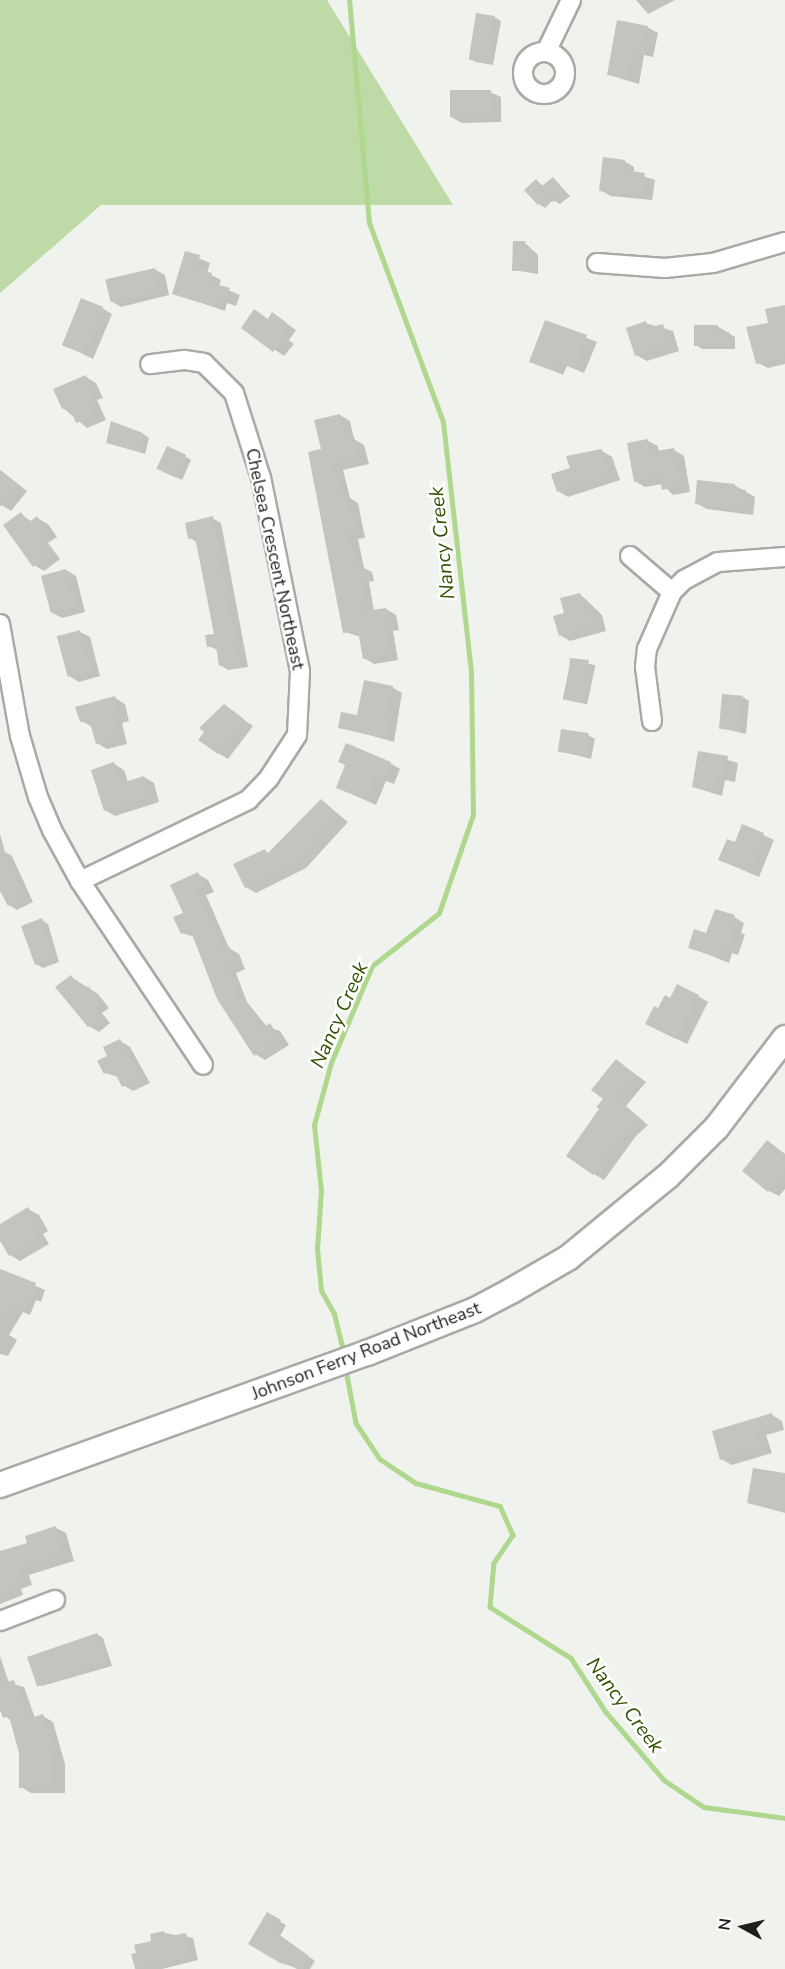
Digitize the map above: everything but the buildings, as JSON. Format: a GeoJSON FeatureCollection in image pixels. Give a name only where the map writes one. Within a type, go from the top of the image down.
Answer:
{"type":"FeatureCollection","features":[{"type":"Feature","properties":{"kind":"main road","name":"Johnson Ferry Road Northeast"},"geometry":{"type":"LineString","coordinates":[[0,1485],[314,1373],[475,1310],[568,1258],[668,1176],[717,1126],[785,1038]]}},
{"type":"Feature","properties":{"kind":"street"},"geometry":{"type":"LineString","coordinates":[[546,52],[571,0]]}},
{"type":"Feature","properties":{"kind":"street"},"geometry":{"type":"LineString","coordinates":[[597,263],[664,268],[713,263],[785,242]]}},
{"type":"Feature","properties":{"kind":"street","name":"Chelsea Crescent Northeast"},"geometry":{"type":"LineString","coordinates":[[80,881],[248,800],[269,778],[297,735],[300,671],[261,478],[234,393],[204,363],[184,360],[150,364]]}},
{"type":"Feature","properties":{"kind":"street"},"geometry":{"type":"LineString","coordinates":[[630,556],[672,591]]}},
{"type":"Feature","properties":{"kind":"street"},"geometry":{"type":"LineString","coordinates":[[652,721],[645,668],[647,649],[672,591],[684,580],[718,562],[785,557]]}},
{"type":"Feature","properties":{"kind":"street"},"geometry":{"type":"LineString","coordinates":[[0,624],[21,736],[38,797],[80,881],[203,1065]]}},
{"type":"Feature","properties":{"kind":"street"},"geometry":{"type":"LineString","coordinates":[[0,1621],[55,1600]]}},
{"type":"Feature","properties":{"kind":"green space"},"geometry":{"type":"Polygon","coordinates":[[[0,0],[327,0],[453,205],[101,205],[0,293],[0,0]]]}},
{"type":"Feature","properties":{"kind":"waterway","name":"Nancy Creek"},"geometry":{"type":"LineString","coordinates":[[344,1355],[334,1314],[321,1291],[317,1249],[321,1191],[314,1125],[331,1063],[372,966],[439,913],[473,815],[471,672],[443,422],[369,223],[349,0]]}},
{"type":"Feature","properties":{"kind":"waterway","name":"Nancy Creek"},"geometry":{"type":"LineString","coordinates":[[346,1370],[356,1423],[380,1459],[416,1483],[500,1506],[513,1535],[494,1563],[490,1607],[571,1658],[606,1712],[664,1780],[704,1807],[785,1818]]}}]}
